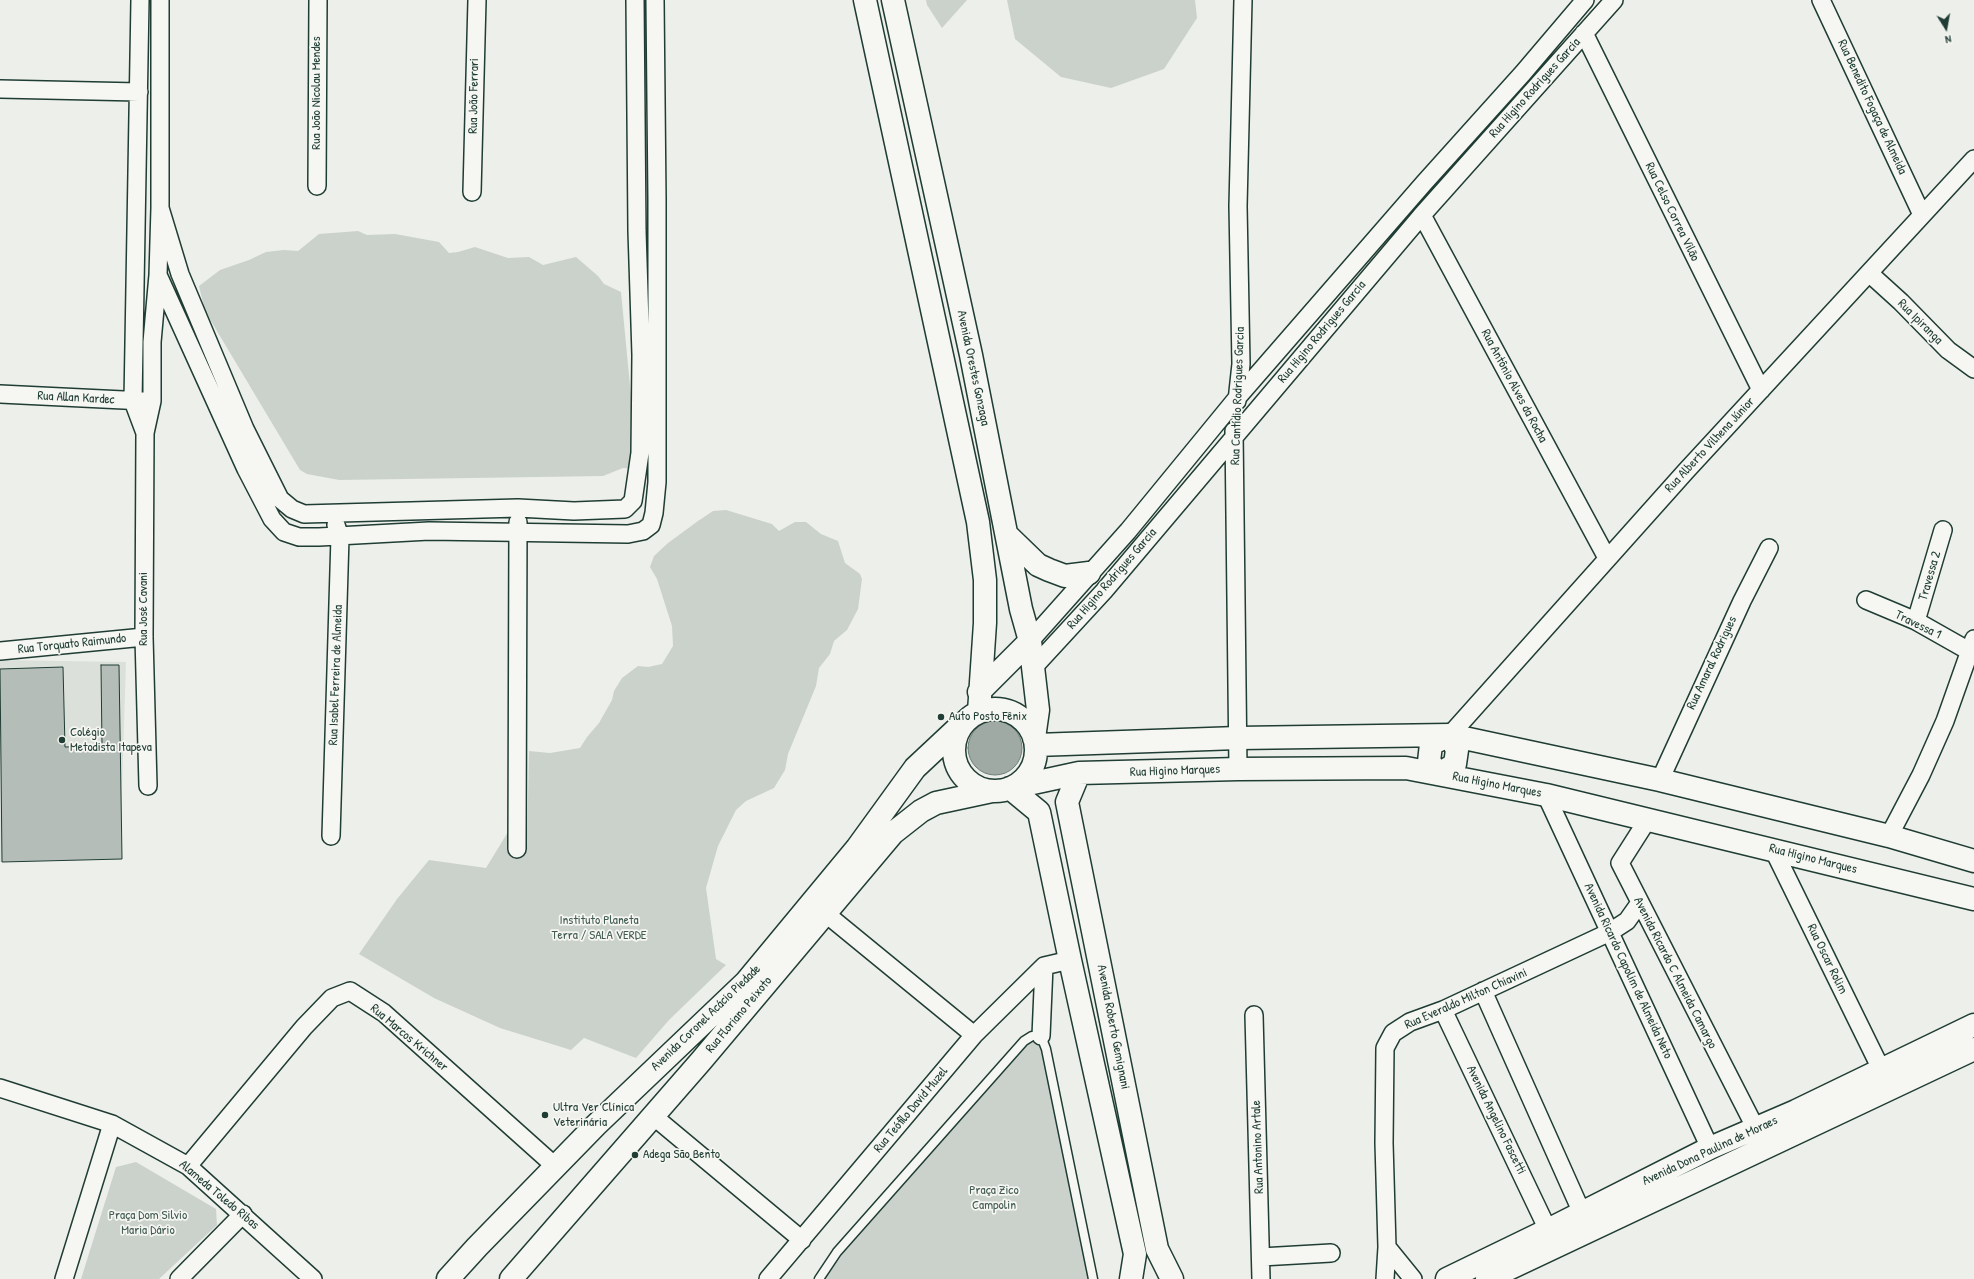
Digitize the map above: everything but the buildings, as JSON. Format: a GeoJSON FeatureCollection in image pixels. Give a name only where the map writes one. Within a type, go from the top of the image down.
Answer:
{"type":"FeatureCollection","features":[{"type":"Feature","properties":{"kind":"main road","name":"Avenida Orestes Gonzaga"},"geometry":{"type":"LineString","coordinates":[[864,0],[978,522],[985,580],[985,623],[973,709]]}},
{"type":"Feature","properties":{"kind":"main road","name":"Avenida Orestes Gonzaga"},"geometry":{"type":"LineString","coordinates":[[893,0],[971,355],[1022,609],[1030,641],[1038,710],[1035,741]]}},
{"type":"Feature","properties":{"kind":"main road"},"geometry":{"type":"LineString","coordinates":[[1007,535],[1038,565],[1065,576],[1089,573]]}},
{"type":"Feature","properties":{"kind":"main road","name":"Avenida Coronel Acácio Piedade"},"geometry":{"type":"LineString","coordinates":[[448,1279],[477,1247],[656,1066],[746,982],[857,848],[915,768],[973,709],[1030,641]]}},
{"type":"Feature","properties":{"kind":"main road"},"geometry":{"type":"LineString","coordinates":[[973,709],[1008,711],[1024,721],[1035,741],[1036,756],[1027,775],[1020,783],[1001,790],[979,788],[968,782],[960,772],[954,760],[953,748],[956,735],[973,709]]}},
{"type":"Feature","properties":{"kind":"main road"},"geometry":{"type":"LineString","coordinates":[[1035,741],[1450,735],[1660,780],[1889,836],[1974,861]]}},
{"type":"Feature","properties":{"kind":"main road"},"geometry":{"type":"LineString","coordinates":[[1439,774],[1429,762],[1431,744],[1450,735]]}},
{"type":"Feature","properties":{"kind":"main road","name":"Rua Higino Marques"},"geometry":{"type":"LineString","coordinates":[[1001,790],[1079,773],[1238,769],[1406,768],[1546,794],[1974,899]]}},
{"type":"Feature","properties":{"kind":"main road","name":"Avenida Roberto Gemignani"},"geometry":{"type":"LineString","coordinates":[[1079,773],[1067,802],[1157,1249],[1172,1279]]}},
{"type":"Feature","properties":{"kind":"main road","name":"Rua Floriano Peixoto"},"geometry":{"type":"LineString","coordinates":[[511,1279],[716,1042],[874,853],[910,818],[936,803],[1001,790]]}},
{"type":"Feature","properties":{"kind":"main road","name":"Avenida Roberto Gemignani"},"geometry":{"type":"LineString","coordinates":[[1001,790],[1039,812],[1070,960],[1136,1254],[1131,1279]]}},
{"type":"Feature","properties":{"kind":"main road","name":"Avenida Dona Paulina de Moraes"},"geometry":{"type":"LineString","coordinates":[[1447,1279],[1710,1148],[1756,1129],[1974,1025]]}},
{"type":"Feature","properties":{"kind":"main road","name":"Avenida Dona Paulina de Moraes"},"geometry":{"type":"LineString","coordinates":[[1487,1279],[1974,1049]]}},
{"type":"Feature","properties":{"kind":"street"},"geometry":{"type":"LineString","coordinates":[[140,0],[133,401],[145,433]]}},
{"type":"Feature","properties":{"kind":"street"},"geometry":{"type":"LineString","coordinates":[[145,433],[152,401],[152,342],[158,275],[160,208],[160,0]]}},
{"type":"Feature","properties":{"kind":"street","name":"Rua João Nicolau Mendes"},"geometry":{"type":"LineString","coordinates":[[317,186],[318,0]]}},
{"type":"Feature","properties":{"kind":"street","name":"Rua João Ferrari"},"geometry":{"type":"LineString","coordinates":[[472,192],[477,0]]}},
{"type":"Feature","properties":{"kind":"street"},"geometry":{"type":"LineString","coordinates":[[160,208],[180,274],[244,429],[280,499],[292,509],[304,514],[518,508],[604,511],[625,510],[634,502],[640,453],[635,0]]}},
{"type":"Feature","properties":{"kind":"street"},"geometry":{"type":"LineString","coordinates":[[158,275],[246,469],[272,519],[284,532],[299,537],[340,537],[429,531],[628,534],[643,531],[651,525],[654,513],[657,441],[658,200],[655,0]]}},
{"type":"Feature","properties":{"kind":"street","name":"Rua Cantídio Rodrigues Garcia"},"geometry":{"type":"LineString","coordinates":[[1238,769],[1234,435],[1241,364],[1238,206],[1243,0]]}},
{"type":"Feature","properties":{"kind":"street","name":"Rua Higino Rodrigues Garcia"},"geometry":{"type":"LineString","coordinates":[[1030,641],[1133,525],[1237,398],[1586,0]]}},
{"type":"Feature","properties":{"kind":"street","name":"Rua Higino Rodrigues Garcia"},"geometry":{"type":"LineString","coordinates":[[1033,668],[1104,591],[1234,435],[1422,215],[1614,0]]}},
{"type":"Feature","properties":{"kind":"street","name":"Rua Benedito Fogaça de Almeida"},"geometry":{"type":"LineString","coordinates":[[1821,0],[1922,215]]}},
{"type":"Feature","properties":{"kind":"street","name":"Rua Celso Correa Vilão"},"geometry":{"type":"LineString","coordinates":[[1584,34],[1761,390]]}},
{"type":"Feature","properties":{"kind":"street"},"geometry":{"type":"LineString","coordinates":[[0,89],[139,92]]}},
{"type":"Feature","properties":{"kind":"street","name":"Rua Alberto Vilhena Júnior"},"geometry":{"type":"LineString","coordinates":[[1450,735],[1607,558],[1974,159]]}},
{"type":"Feature","properties":{"kind":"street","name":"Rua Antônio Alves da Rocha"},"geometry":{"type":"LineString","coordinates":[[1422,215],[1607,558]]}},
{"type":"Feature","properties":{"kind":"street","name":"Rua Ipiranga"},"geometry":{"type":"LineString","coordinates":[[1869,273],[1901,302],[1948,350],[1974,369]]}},
{"type":"Feature","properties":{"kind":"street","name":"Rua Allan Kardec"},"geometry":{"type":"LineString","coordinates":[[0,394],[152,401]]}},
{"type":"Feature","properties":{"kind":"street","name":"Rua José Cavani"},"geometry":{"type":"LineString","coordinates":[[145,433],[144,637],[148,786]]}},
{"type":"Feature","properties":{"kind":"street"},"geometry":{"type":"LineString","coordinates":[[517,850],[518,508]]}},
{"type":"Feature","properties":{"kind":"street","name":"Rua Isabel Ferreira de Almeida"},"geometry":{"type":"LineString","coordinates":[[331,836],[340,537],[333,514]]}},
{"type":"Feature","properties":{"kind":"street","name":"Travessa 2"},"geometry":{"type":"LineString","coordinates":[[1916,622],[1943,530]]}},
{"type":"Feature","properties":{"kind":"street","name":"Rua Amaral Rodrigues"},"geometry":{"type":"LineString","coordinates":[[1660,780],[1711,664],[1769,548]]}},
{"type":"Feature","properties":{"kind":"street","name":"Travessa 1"},"geometry":{"type":"LineString","coordinates":[[1866,600],[1972,645]]}},
{"type":"Feature","properties":{"kind":"street","name":"Rua Torquato Raimundo"},"geometry":{"type":"LineString","coordinates":[[0,651],[144,637]]}},
{"type":"Feature","properties":{"kind":"street"},"geometry":{"type":"LineString","coordinates":[[1889,836],[1921,776],[1945,721],[1972,645]]}},
{"type":"Feature","properties":{"kind":"street","name":"Avenida Ricardo Capolim de Almeida Neto"},"geometry":{"type":"LineString","coordinates":[[1546,794],[1710,1148]]}},
{"type":"Feature","properties":{"kind":"street","name":"Avenida Ricardo C Almeida Camargo"},"geometry":{"type":"LineString","coordinates":[[1648,819],[1620,863],[1639,904],[1756,1129]]}},
{"type":"Feature","properties":{"kind":"street","name":"Rua Oscar Rolim"},"geometry":{"type":"LineString","coordinates":[[1773,849],[1881,1069]]}},
{"type":"Feature","properties":{"kind":"street","name":"Rua Everaldo Milton Chiavini"},"geometry":{"type":"LineString","coordinates":[[1386,1279],[1387,1247],[1384,1143],[1385,1048],[1393,1033],[1410,1022],[1443,1010],[1483,992],[1610,932],[1627,921],[1639,904]]}},
{"type":"Feature","properties":{"kind":"street"},"geometry":{"type":"LineString","coordinates":[[825,913],[974,1034]]}},
{"type":"Feature","properties":{"kind":"street"},"geometry":{"type":"LineString","coordinates":[[1041,1036],[1044,966],[1070,960]]}},
{"type":"Feature","properties":{"kind":"street","name":"Rua Teófilo David Muzel"},"geometry":{"type":"LineString","coordinates":[[768,1279],[974,1034],[1044,966]]}},
{"type":"Feature","properties":{"kind":"street","name":"Rua Marcos Krichner"},"geometry":{"type":"LineString","coordinates":[[188,1166],[304,1027],[332,998],[350,991],[384,1013],[556,1167]]}},
{"type":"Feature","properties":{"kind":"street"},"geometry":{"type":"LineString","coordinates":[[1483,992],[1582,1213]]}},
{"type":"Feature","properties":{"kind":"street","name":"Avenida Angelino Fascetti"},"geometry":{"type":"LineString","coordinates":[[1443,1010],[1548,1230]]}},
{"type":"Feature","properties":{"kind":"street","name":"Rua Antonino Artale"},"geometry":{"type":"LineString","coordinates":[[1254,1015],[1261,1279]]}},
{"type":"Feature","properties":{"kind":"street","name":"Alameda Toledo Ribas"},"geometry":{"type":"LineString","coordinates":[[0,1088],[112,1124],[188,1166],[243,1214],[313,1279]]}},
{"type":"Feature","properties":{"kind":"street"},"geometry":{"type":"LineString","coordinates":[[652,1115],[802,1240]]}},
{"type":"Feature","properties":{"kind":"street"},"geometry":{"type":"LineString","coordinates":[[64,1279],[112,1124]]}},
{"type":"Feature","properties":{"kind":"street"},"geometry":{"type":"LineString","coordinates":[[179,1279],[243,1214]]}},
{"type":"Feature","properties":{"kind":"street"},"geometry":{"type":"LineString","coordinates":[[1387,1247],[1413,1279]]}},
{"type":"Feature","properties":{"kind":"street"},"geometry":{"type":"LineString","coordinates":[[1261,1257],[1331,1253]]}},
{"type":"Feature","properties":{"kind":"lane"},"geometry":{"type":"LineString","coordinates":[[819,1279],[837,1252],[1024,1041],[1032,1036],[1041,1036],[1046,1049],[1093,1279]]}},
{"type":"Feature","properties":{"kind":"shaded area","name":"Colégio Metodista Itapeva"},"geometry":{"type":"Polygon","coordinates":[[[0,660],[126,662],[121,819],[71,860],[0,862],[0,660]]]}},
{"type":"Feature","properties":{"kind":"shaded area"},"geometry":{"type":"Polygon","coordinates":[[[995,721],[1005,723],[1014,729],[1020,738],[1022,748],[1020,758],[1014,767],[1005,773],[995,775],[985,773],[976,767],[970,758],[968,748],[970,738],[976,729],[985,723],[995,721]]]}},
{"type":"Feature","properties":{"kind":"green space"},"geometry":{"type":"Polygon","coordinates":[[[926,0],[967,0],[942,28],[927,5],[926,0]]]}},
{"type":"Feature","properties":{"kind":"green space"},"geometry":{"type":"Polygon","coordinates":[[[1007,0],[1195,0],[1197,18],[1164,69],[1111,88],[1061,77],[1015,39],[1007,0]]]}},
{"type":"Feature","properties":{"kind":"green space"},"geometry":{"type":"Polygon","coordinates":[[[358,231],[367,235],[395,234],[439,242],[449,253],[475,247],[508,258],[529,257],[543,265],[576,257],[598,276],[604,284],[621,292],[638,469],[623,468],[603,476],[339,480],[307,474],[300,470],[205,311],[199,286],[220,270],[249,260],[266,252],[284,250],[298,251],[319,234],[358,231]]]}},
{"type":"Feature","properties":{"kind":"green space","name":"Instituto Planeta Terra / SALA VERDE"},"geometry":{"type":"Polygon","coordinates":[[[726,510],[772,524],[779,531],[795,522],[806,522],[821,534],[838,541],[845,563],[860,574],[862,579],[858,609],[847,630],[834,641],[830,654],[819,668],[816,686],[788,754],[785,770],[774,788],[746,801],[736,810],[718,846],[706,888],[716,959],[726,965],[669,1020],[636,1058],[584,1038],[571,1050],[500,1028],[434,998],[359,954],[397,899],[429,860],[486,868],[508,832],[527,846],[529,751],[550,753],[580,748],[599,723],[612,700],[614,691],[622,678],[638,666],[648,667],[662,664],[673,646],[672,626],[657,579],[650,567],[654,556],[668,543],[713,511],[726,510]]]}},
{"type":"Feature","properties":{"kind":"green space","name":"Praça Zico Campolin"},"geometry":{"type":"Polygon","coordinates":[[[1040,1037],[1092,1279],[820,1279],[829,1265],[1024,1042],[1040,1037]]]}},
{"type":"Feature","properties":{"kind":"green space","name":"Praça Dom Silvio Maria Dário"},"geometry":{"type":"Polygon","coordinates":[[[136,1162],[216,1209],[217,1225],[159,1279],[81,1279],[116,1167],[136,1162]]]}},
{"type":"Feature","properties":{"kind":"place","name":"Auto Posto Fênix"},"geometry":{"type":"Point","coordinates":[941,717]}},
{"type":"Feature","properties":{"kind":"place","name":"Colégio Metodista Itapeva"},"geometry":{"type":"Point","coordinates":[62,740]}},
{"type":"Feature","properties":{"kind":"place","name":"Ultra Ver Clínica Veterinária"},"geometry":{"type":"Point","coordinates":[545,1115]}},
{"type":"Feature","properties":{"kind":"place","name":"Adega São Bento"},"geometry":{"type":"Point","coordinates":[635,1155]}}]}
